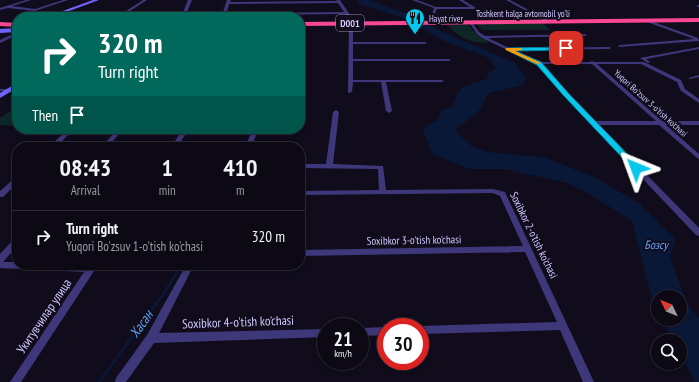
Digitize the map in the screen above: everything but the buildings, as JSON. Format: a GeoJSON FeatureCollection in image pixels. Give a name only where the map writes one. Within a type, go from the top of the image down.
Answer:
{"type":"FeatureCollection","features":[{"type":"Feature","properties":{"kind":"highway","name":"Toshkent halqa avtomobil yo'li"},"geometry":{"type":"LineString","coordinates":[[305,23],[699,19]]}},
{"type":"Feature","properties":{"kind":"highway","name":"Toshkent halqa avtomobil yo'li"},"geometry":{"type":"LineString","coordinates":[[430,22],[455,20],[648,21],[699,19]]}},
{"type":"Feature","properties":{"kind":"highway"},"geometry":{"type":"LineString","coordinates":[[0,21],[12,22]]}},
{"type":"Feature","properties":{"kind":"highway"},"geometry":{"type":"LineString","coordinates":[[0,24],[12,25]]}},
{"type":"Feature","properties":{"kind":"street"},"geometry":{"type":"LineString","coordinates":[[0,9],[30,0]]}},
{"type":"Feature","properties":{"kind":"street"},"geometry":{"type":"LineString","coordinates":[[9,6],[35,10],[66,0]]}},
{"type":"Feature","properties":{"kind":"street"},"geometry":{"type":"LineString","coordinates":[[62,12],[96,0]]}},
{"type":"Feature","properties":{"kind":"street"},"geometry":{"type":"LineString","coordinates":[[126,12],[144,0]]}},
{"type":"Feature","properties":{"kind":"street"},"geometry":{"type":"LineString","coordinates":[[185,12],[190,0]]}},
{"type":"Feature","properties":{"kind":"street"},"geometry":{"type":"LineString","coordinates":[[414,0],[436,8],[474,8],[462,0]]}},
{"type":"Feature","properties":{"kind":"street"},"geometry":{"type":"LineString","coordinates":[[508,0],[547,21]]}},
{"type":"Feature","properties":{"kind":"street"},"geometry":{"type":"LineString","coordinates":[[225,12],[229,2],[338,1],[352,22],[350,92]]}},
{"type":"Feature","properties":{"kind":"street"},"geometry":{"type":"LineString","coordinates":[[436,8],[432,16],[455,20]]}},
{"type":"Feature","properties":{"kind":"street"},"geometry":{"type":"LineString","coordinates":[[305,13],[347,13]]}},
{"type":"Feature","properties":{"kind":"street"},"geometry":{"type":"LineString","coordinates":[[648,21],[698,41]]}},
{"type":"Feature","properties":{"kind":"street"},"geometry":{"type":"LineString","coordinates":[[471,22],[482,37],[539,63],[593,123],[699,233]]}},
{"type":"Feature","properties":{"kind":"street"},"geometry":{"type":"LineString","coordinates":[[0,31],[12,32]]}},
{"type":"Feature","properties":{"kind":"street"},"geometry":{"type":"LineString","coordinates":[[0,42],[12,35]]}},
{"type":"Feature","properties":{"kind":"street"},"geometry":{"type":"LineString","coordinates":[[482,37],[585,35]]}},
{"type":"Feature","properties":{"kind":"street"},"geometry":{"type":"LineString","coordinates":[[620,46],[698,41]]}},
{"type":"Feature","properties":{"kind":"street"},"geometry":{"type":"LineString","coordinates":[[351,43],[425,43]]}},
{"type":"Feature","properties":{"kind":"street"},"geometry":{"type":"LineString","coordinates":[[508,49],[609,48]]}},
{"type":"Feature","properties":{"kind":"street"},"geometry":{"type":"LineString","coordinates":[[658,66],[642,58],[699,48]]}},
{"type":"Feature","properties":{"kind":"street"},"geometry":{"type":"LineString","coordinates":[[351,60],[449,60]]}},
{"type":"Feature","properties":{"kind":"street","name":"Yuqori Bo'zsuv 3-o'tish ko'chasi"},"geometry":{"type":"LineString","coordinates":[[592,62],[660,124],[699,157]]}},
{"type":"Feature","properties":{"kind":"street"},"geometry":{"type":"LineString","coordinates":[[539,63],[636,62],[646,64],[679,81],[683,90],[699,101]]}},
{"type":"Feature","properties":{"kind":"street"},"geometry":{"type":"LineString","coordinates":[[690,78],[699,76]]}},
{"type":"Feature","properties":{"kind":"street"},"geometry":{"type":"LineString","coordinates":[[350,81],[442,80]]}},
{"type":"Feature","properties":{"kind":"street"},"geometry":{"type":"LineString","coordinates":[[383,81],[389,111]]}},
{"type":"Feature","properties":{"kind":"street"},"geometry":{"type":"LineString","coordinates":[[0,96],[12,87]]}},
{"type":"Feature","properties":{"kind":"street"},"geometry":{"type":"LineString","coordinates":[[0,90],[8,90]]}},
{"type":"Feature","properties":{"kind":"street"},"geometry":{"type":"LineString","coordinates":[[329,167],[336,112]]}},
{"type":"Feature","properties":{"kind":"street"},"geometry":{"type":"LineString","coordinates":[[593,123],[699,123]]}},
{"type":"Feature","properties":{"kind":"street"},"geometry":{"type":"LineString","coordinates":[[57,142],[66,134]]}},
{"type":"Feature","properties":{"kind":"street"},"geometry":{"type":"LineString","coordinates":[[108,142],[116,134]]}},
{"type":"Feature","properties":{"kind":"street"},"geometry":{"type":"LineString","coordinates":[[305,166],[381,167],[383,193]]}},
{"type":"Feature","properties":{"kind":"street"},"geometry":{"type":"LineString","coordinates":[[0,195],[12,184]]}},
{"type":"Feature","properties":{"kind":"street","name":"Soxibkor 2-o'tish ko'chasi"},"geometry":{"type":"LineString","coordinates":[[305,193],[493,191],[502,194],[589,382]]}},
{"type":"Feature","properties":{"kind":"street"},"geometry":{"type":"LineString","coordinates":[[1,266],[12,249]]}},
{"type":"Feature","properties":{"kind":"street","name":"Soxibkor 3-o'tish ko'chasi"},"geometry":{"type":"LineString","coordinates":[[305,253],[528,249]]}},
{"type":"Feature","properties":{"kind":"street"},"geometry":{"type":"LineString","coordinates":[[1,266],[12,266]]}},
{"type":"Feature","properties":{"kind":"street","name":"Укитувчилар улица"},"geometry":{"type":"LineString","coordinates":[[15,382],[91,270]]}},
{"type":"Feature","properties":{"kind":"street"},"geometry":{"type":"LineString","coordinates":[[120,382],[151,338],[187,270]]}},
{"type":"Feature","properties":{"kind":"street"},"geometry":{"type":"LineString","coordinates":[[429,330],[563,326]]}},
{"type":"Feature","properties":{"kind":"street","name":"Soxibkor 4-o'tish ko'chasi"},"geometry":{"type":"LineString","coordinates":[[151,338],[317,333]]}},
{"type":"Feature","properties":{"kind":"green space"},"geometry":{"type":"Polygon","coordinates":[[[468,24],[477,35],[489,42],[483,43],[466,39],[456,33],[448,25],[468,24]]]}},
{"type":"Feature","properties":{"kind":"green space"},"geometry":{"type":"Polygon","coordinates":[[[477,24],[543,24],[550,30],[482,30],[477,24]]]}},
{"type":"Feature","properties":{"kind":"green space"},"geometry":{"type":"Polygon","coordinates":[[[12,110],[12,126],[0,125],[0,118],[12,110]]]}},
{"type":"Feature","properties":{"kind":"water","name":"Бозсу"},"geometry":{"type":"Polygon","coordinates":[[[356,0],[369,0],[415,17],[447,34],[515,63],[526,79],[522,85],[489,93],[478,112],[455,130],[471,146],[487,152],[547,158],[598,179],[640,204],[675,239],[670,258],[682,290],[651,290],[651,295],[632,221],[586,192],[567,183],[505,169],[470,169],[433,154],[423,131],[428,125],[436,121],[443,110],[453,106],[458,93],[464,86],[487,79],[489,73],[496,68],[490,59],[482,55],[444,41],[403,18],[360,4],[356,0]]]}},
{"type":"Feature","properties":{"kind":"water","name":"Бозсу"},"geometry":{"type":"Polygon","coordinates":[[[687,303],[699,319],[699,382],[695,382],[687,366],[687,334],[670,334],[666,326],[687,326],[687,303]]]}},
{"type":"Feature","properties":{"kind":"waterway","name":"Хасан"},"geometry":{"type":"LineString","coordinates":[[220,12],[223,0]]}},
{"type":"Feature","properties":{"kind":"waterway","name":"Хасан"},"geometry":{"type":"LineString","coordinates":[[99,382],[162,296],[179,270]]}},
{"type":"Feature","properties":{"kind":"slow traffic"},"geometry":{"type":"LineString","coordinates":[[521,49],[508,49],[539,63]]}},
{"type":"Feature","properties":{"kind":"place","name":"Hayat river"},"geometry":{"type":"Point","coordinates":[415,35]}},
{"type":"Feature","properties":{"kind":"route"},"geometry":{"type":"LineString","coordinates":[[566,48],[508,49],[539,63],[566,95],[636,168]]}}]}
